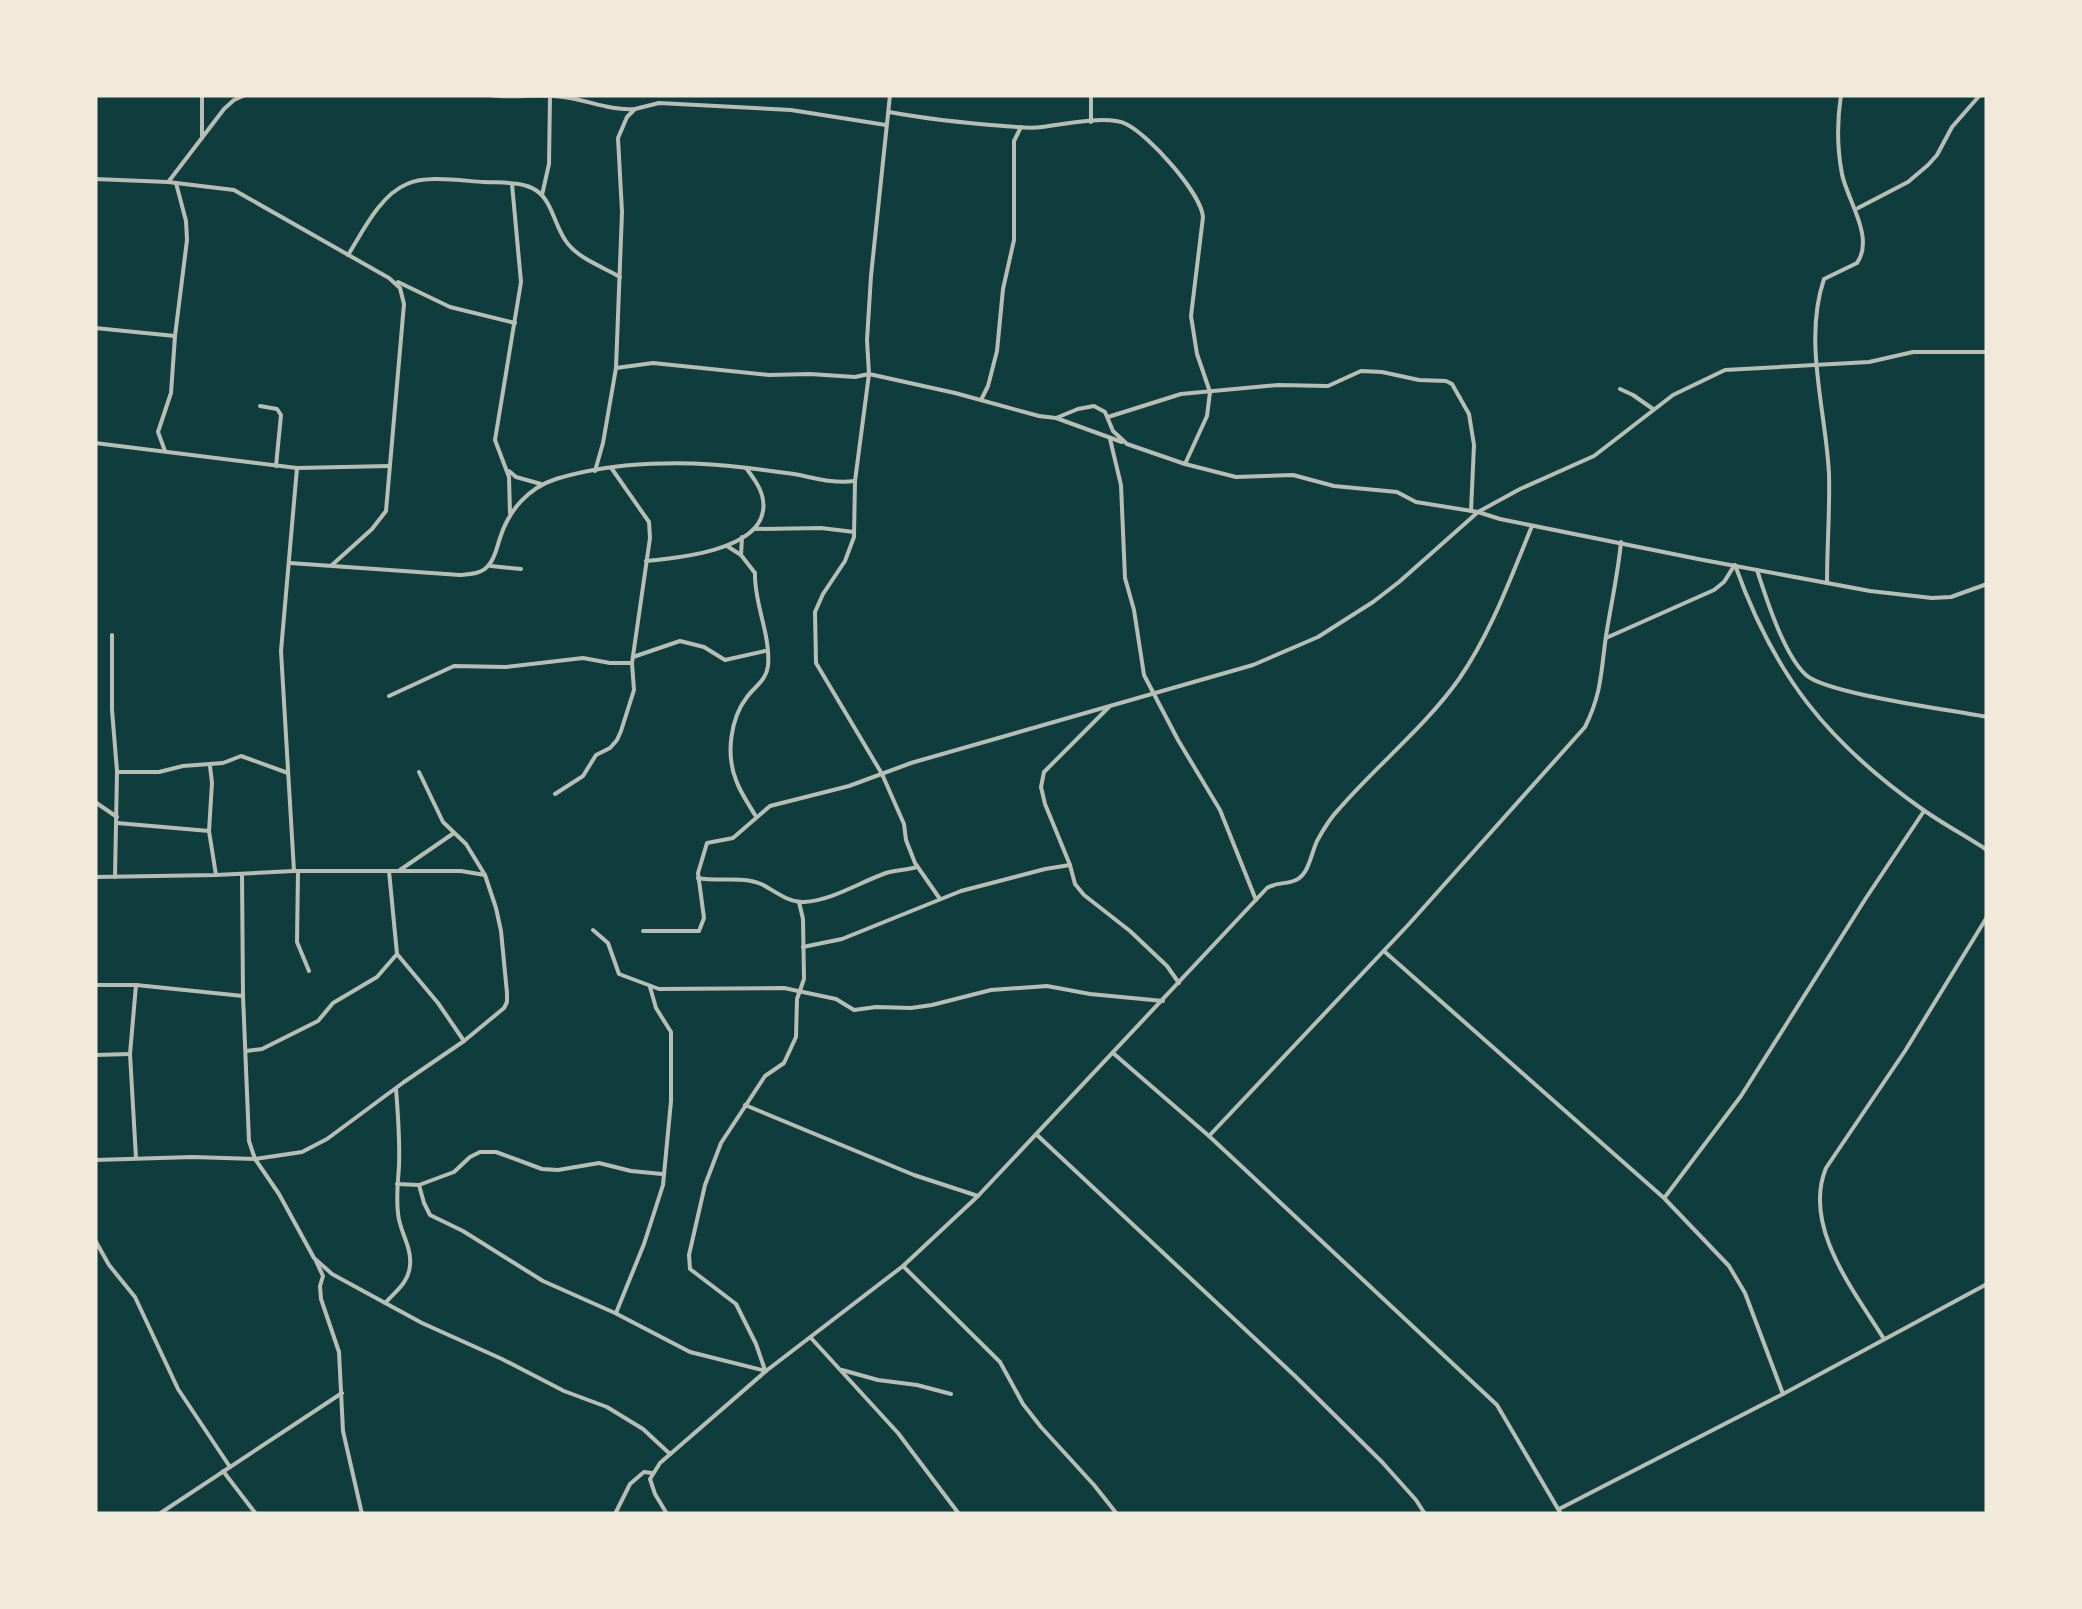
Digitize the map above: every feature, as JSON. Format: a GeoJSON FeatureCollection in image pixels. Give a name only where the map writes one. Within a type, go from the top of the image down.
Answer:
{"type":"FeatureCollection","features":[{"type":"Feature","properties":{"kind":"street"},"geometry":{"type":"LineString","coordinates":[[202,95],[202,138]]}},
{"type":"Feature","properties":{"kind":"street"},"geometry":{"type":"LineString","coordinates":[[168,182],[224,109],[244,95]]}},
{"type":"Feature","properties":{"kind":"street"},"geometry":{"type":"LineString","coordinates":[[489,95],[552,96],[612,108],[658,103],[791,110],[886,125]]}},
{"type":"Feature","properties":{"kind":"street"},"geometry":{"type":"LineString","coordinates":[[647,95],[647,105]]}},
{"type":"Feature","properties":{"kind":"street"},"geometry":{"type":"LineString","coordinates":[[658,103],[659,95]]}},
{"type":"Feature","properties":{"kind":"street"},"geometry":{"type":"LineString","coordinates":[[890,95],[870,276],[869,374],[854,482],[855,532],[845,561],[815,612],[816,664],[882,774],[918,867],[940,899]]}},
{"type":"Feature","properties":{"kind":"street"},"geometry":{"type":"LineString","coordinates":[[1090,122],[1092,95]]}},
{"type":"Feature","properties":{"kind":"street"},"geometry":{"type":"LineString","coordinates":[[1827,583],[1829,472],[1816,366],[1822,285],[1828,276],[1857,263],[1863,244],[1856,210],[1841,172],[1837,136],[1841,95]]}},
{"type":"Feature","properties":{"kind":"street"},"geometry":{"type":"LineString","coordinates":[[1856,210],[1908,182],[1928,165],[1952,127],[1980,95]]}},
{"type":"Feature","properties":{"kind":"street"},"geometry":{"type":"LineString","coordinates":[[542,195],[549,164],[552,96]]}},
{"type":"Feature","properties":{"kind":"street"},"geometry":{"type":"LineString","coordinates":[[595,471],[616,368],[622,212],[618,138],[622,124],[635,108]]}},
{"type":"Feature","properties":{"kind":"street"},"geometry":{"type":"LineString","coordinates":[[888,112],[1021,127],[1125,123],[1160,152],[1195,192],[1202,217],[1191,316],[1210,390],[1207,416],[1185,464]]}},
{"type":"Feature","properties":{"kind":"street"},"geometry":{"type":"LineString","coordinates":[[981,400],[997,351],[1003,290],[1014,240],[1014,141],[1021,127]]}},
{"type":"Feature","properties":{"kind":"street"},"geometry":{"type":"LineString","coordinates":[[95,178],[234,190],[440,303],[515,323]]}},
{"type":"Feature","properties":{"kind":"street"},"geometry":{"type":"LineString","coordinates":[[348,254],[388,196],[405,184],[450,180],[512,184],[542,195],[569,246],[620,276]]}},
{"type":"Feature","properties":{"kind":"street"},"geometry":{"type":"LineString","coordinates":[[165,451],[158,432],[171,393],[187,240],[176,183]]}},
{"type":"Feature","properties":{"kind":"street"},"geometry":{"type":"LineString","coordinates":[[510,514],[510,477],[495,440],[519,303],[521,265],[512,184]]}},
{"type":"Feature","properties":{"kind":"street"},"geometry":{"type":"LineString","coordinates":[[332,566],[382,518],[388,503],[404,304],[400,288],[389,278]]}},
{"type":"Feature","properties":{"kind":"street"},"geometry":{"type":"LineString","coordinates":[[95,328],[174,336]]}},
{"type":"Feature","properties":{"kind":"street"},"geometry":{"type":"LineString","coordinates":[[642,931],[700,931],[704,918],[698,878],[706,842],[733,838],[770,806],[1254,665],[1318,636],[1399,582],[1474,511],[1594,456],[1653,409],[1725,370],[1870,362],[1913,352],[1987,352]]}},
{"type":"Feature","properties":{"kind":"street"},"geometry":{"type":"LineString","coordinates":[[616,368],[653,363],[768,375],[855,378],[869,374],[1056,418],[1185,464],[1236,477],[1293,474],[1334,486],[1397,492],[1416,502],[1532,526],[1827,583],[1932,598],[1987,584]]}},
{"type":"Feature","properties":{"kind":"street"},"geometry":{"type":"LineString","coordinates":[[1108,416],[1170,396],[1210,390],[1328,386],[1361,371],[1446,381],[1452,384],[1469,414],[1474,444],[1474,511]]}},
{"type":"Feature","properties":{"kind":"street"},"geometry":{"type":"LineString","coordinates":[[1620,389],[1653,409]]}},
{"type":"Feature","properties":{"kind":"street"},"geometry":{"type":"LineString","coordinates":[[260,406],[277,410],[281,416],[276,466]]}},
{"type":"Feature","properties":{"kind":"street"},"geometry":{"type":"LineString","coordinates":[[1056,418],[1088,406],[1099,408],[1108,416],[1113,431],[1127,444]]}},
{"type":"Feature","properties":{"kind":"street"},"geometry":{"type":"LineString","coordinates":[[1110,439],[1121,484],[1125,578],[1144,675],[1220,810],[1256,900]]}},
{"type":"Feature","properties":{"kind":"street"},"geometry":{"type":"LineString","coordinates":[[95,443],[298,468],[391,466]]}},
{"type":"Feature","properties":{"kind":"street"},"geometry":{"type":"LineString","coordinates":[[290,563],[478,573],[489,566],[510,514],[530,492],[542,484],[595,471],[690,463],[854,482]]}},
{"type":"Feature","properties":{"kind":"street"},"geometry":{"type":"LineString","coordinates":[[298,468],[281,651],[297,942],[309,971]]}},
{"type":"Feature","properties":{"kind":"street"},"geometry":{"type":"LineString","coordinates":[[505,468],[516,477],[542,484]]}},
{"type":"Feature","properties":{"kind":"street"},"geometry":{"type":"LineString","coordinates":[[746,468],[760,488],[764,511],[754,529]]}},
{"type":"Feature","properties":{"kind":"street"},"geometry":{"type":"LineString","coordinates":[[555,794],[576,782],[596,755],[618,740],[634,690],[633,660],[650,522],[612,469]]}},
{"type":"Feature","properties":{"kind":"street"},"geometry":{"type":"LineString","coordinates":[[667,1514],[650,1479],[670,1454],[766,1370],[903,1266],[1037,1135],[1256,900],[1273,884],[1298,880],[1305,873],[1334,814],[1458,680],[1484,634],[1532,526]]}},
{"type":"Feature","properties":{"kind":"street"},"geometry":{"type":"LineString","coordinates":[[646,561],[700,554],[726,546],[754,529],[855,532]]}},
{"type":"Feature","properties":{"kind":"street"},"geometry":{"type":"LineString","coordinates":[[742,537],[742,556]]}},
{"type":"Feature","properties":{"kind":"street"},"geometry":{"type":"LineString","coordinates":[[1209,1136],[1384,951],[1586,727],[1603,674],[1621,542]]}},
{"type":"Feature","properties":{"kind":"street"},"geometry":{"type":"LineString","coordinates":[[726,546],[742,556],[755,573],[767,651],[765,679],[741,706],[731,748],[736,782],[756,817]]}},
{"type":"Feature","properties":{"kind":"street"},"geometry":{"type":"LineString","coordinates":[[1606,638],[1719,588],[1735,565]]}},
{"type":"Feature","properties":{"kind":"street"},"geometry":{"type":"LineString","coordinates":[[1735,565],[1765,637],[1789,680],[1817,717],[1876,775],[1987,850]]}},
{"type":"Feature","properties":{"kind":"street"},"geometry":{"type":"LineString","coordinates":[[489,566],[521,569]]}},
{"type":"Feature","properties":{"kind":"street"},"geometry":{"type":"LineString","coordinates":[[1757,570],[1783,638],[1802,672],[1812,679],[1849,690],[1987,716]]}},
{"type":"Feature","properties":{"kind":"street"},"geometry":{"type":"LineString","coordinates":[[112,635],[116,877]]}},
{"type":"Feature","properties":{"kind":"street"},"geometry":{"type":"LineString","coordinates":[[390,696],[454,666],[506,667],[583,658],[633,660],[680,641],[704,647],[725,660],[767,651]]}},
{"type":"Feature","properties":{"kind":"street"},"geometry":{"type":"LineString","coordinates":[[1110,706],[1044,772],[1041,787],[1045,804],[1075,884],[1142,942],[1180,983]]}},
{"type":"Feature","properties":{"kind":"street"},"geometry":{"type":"LineString","coordinates":[[117,772],[149,773],[223,763],[241,756],[288,773]]}},
{"type":"Feature","properties":{"kind":"street"},"geometry":{"type":"LineString","coordinates":[[210,764],[210,831],[216,875]]}},
{"type":"Feature","properties":{"kind":"street"},"geometry":{"type":"LineString","coordinates":[[95,1160],[255,1160],[315,1147],[504,1008],[507,1002],[501,931],[485,875],[466,844],[444,822],[419,772]]}},
{"type":"Feature","properties":{"kind":"street"},"geometry":{"type":"LineString","coordinates":[[95,802],[117,820],[210,831]]}},
{"type":"Feature","properties":{"kind":"street"},"geometry":{"type":"LineString","coordinates":[[1664,1198],[1741,1096],[1924,811]]}},
{"type":"Feature","properties":{"kind":"street"},"geometry":{"type":"LineString","coordinates":[[400,870],[454,832]]}},
{"type":"Feature","properties":{"kind":"street"},"geometry":{"type":"LineString","coordinates":[[803,948],[842,939],[940,899],[1070,865]]}},
{"type":"Feature","properties":{"kind":"street"},"geometry":{"type":"LineString","coordinates":[[698,878],[759,882],[772,892],[799,902],[838,894],[887,872],[918,867]]}},
{"type":"Feature","properties":{"kind":"street"},"geometry":{"type":"LineString","coordinates":[[95,878],[389,870],[485,875]]}},
{"type":"Feature","properties":{"kind":"street"},"geometry":{"type":"LineString","coordinates":[[389,870],[397,954],[464,1041]]}},
{"type":"Feature","properties":{"kind":"street"},"geometry":{"type":"LineString","coordinates":[[242,874],[249,1141],[255,1160],[280,1194],[323,1276],[321,1300],[339,1352],[343,1431],[362,1514]]}},
{"type":"Feature","properties":{"kind":"street"},"geometry":{"type":"LineString","coordinates":[[766,1370],[736,1304],[699,1277],[689,1263],[705,1185],[722,1142],[765,1076],[790,1055],[798,1030],[797,999],[804,979],[799,902]]}},
{"type":"Feature","properties":{"kind":"street"},"geometry":{"type":"LineString","coordinates":[[1884,1339],[1842,1273],[1818,1204],[1820,1184],[1826,1168],[1906,1051],[1987,917]]}},
{"type":"Feature","properties":{"kind":"street"},"geometry":{"type":"LineString","coordinates":[[593,930],[608,943],[616,972],[650,987],[761,986],[836,1000],[854,1010],[932,1006],[991,990],[1047,986],[1163,1001]]}},
{"type":"Feature","properties":{"kind":"street"},"geometry":{"type":"LineString","coordinates":[[1384,951],[1664,1198],[1730,1266],[1746,1293],[1783,1394]]}},
{"type":"Feature","properties":{"kind":"street"},"geometry":{"type":"LineString","coordinates":[[246,1051],[262,1049],[318,1022],[333,1002],[377,977],[397,954]]}},
{"type":"Feature","properties":{"kind":"street"},"geometry":{"type":"LineString","coordinates":[[95,985],[243,996]]}},
{"type":"Feature","properties":{"kind":"street"},"geometry":{"type":"LineString","coordinates":[[136,986],[130,1054],[136,1158]]}},
{"type":"Feature","properties":{"kind":"street"},"geometry":{"type":"LineString","coordinates":[[615,1314],[657,1207],[664,1174],[671,1100],[671,1032],[651,998],[650,987]]}},
{"type":"Feature","properties":{"kind":"street"},"geometry":{"type":"LineString","coordinates":[[1114,1053],[1209,1136],[1497,1405],[1560,1512],[1987,1284]]}},
{"type":"Feature","properties":{"kind":"street"},"geometry":{"type":"LineString","coordinates":[[95,1055],[130,1054]]}},
{"type":"Feature","properties":{"kind":"street"},"geometry":{"type":"LineString","coordinates":[[386,1303],[405,1281],[410,1265],[399,1223],[396,1088]]}},
{"type":"Feature","properties":{"kind":"street"},"geometry":{"type":"LineString","coordinates":[[744,1105],[914,1175],[978,1196]]}},
{"type":"Feature","properties":{"kind":"street"},"geometry":{"type":"LineString","coordinates":[[1037,1135],[1294,1376],[1382,1462],[1425,1514]]}},
{"type":"Feature","properties":{"kind":"street"},"geometry":{"type":"LineString","coordinates":[[397,1184],[419,1185],[454,1172],[480,1152],[496,1152],[542,1169],[600,1162],[631,1171],[664,1174]]}},
{"type":"Feature","properties":{"kind":"street"},"geometry":{"type":"LineString","coordinates":[[419,1185],[430,1215],[543,1281],[690,1352],[766,1370]]}},
{"type":"Feature","properties":{"kind":"street"},"geometry":{"type":"LineString","coordinates":[[95,1240],[135,1297],[178,1389],[256,1514]]}},
{"type":"Feature","properties":{"kind":"street"},"geometry":{"type":"LineString","coordinates":[[314,1258],[346,1283],[422,1323],[564,1390],[607,1406],[635,1423],[670,1454]]}},
{"type":"Feature","properties":{"kind":"street"},"geometry":{"type":"LineString","coordinates":[[903,1266],[1000,1362],[1023,1404],[1116,1514]]}},
{"type":"Feature","properties":{"kind":"street"},"geometry":{"type":"LineString","coordinates":[[810,1337],[898,1433],[959,1514]]}},
{"type":"Feature","properties":{"kind":"street"},"geometry":{"type":"LineString","coordinates":[[842,1370],[951,1394]]}},
{"type":"Feature","properties":{"kind":"street"},"geometry":{"type":"LineString","coordinates":[[159,1514],[342,1393]]}},
{"type":"Feature","properties":{"kind":"street"},"geometry":{"type":"LineString","coordinates":[[615,1514],[630,1484],[644,1472],[653,1473]]}}]}
